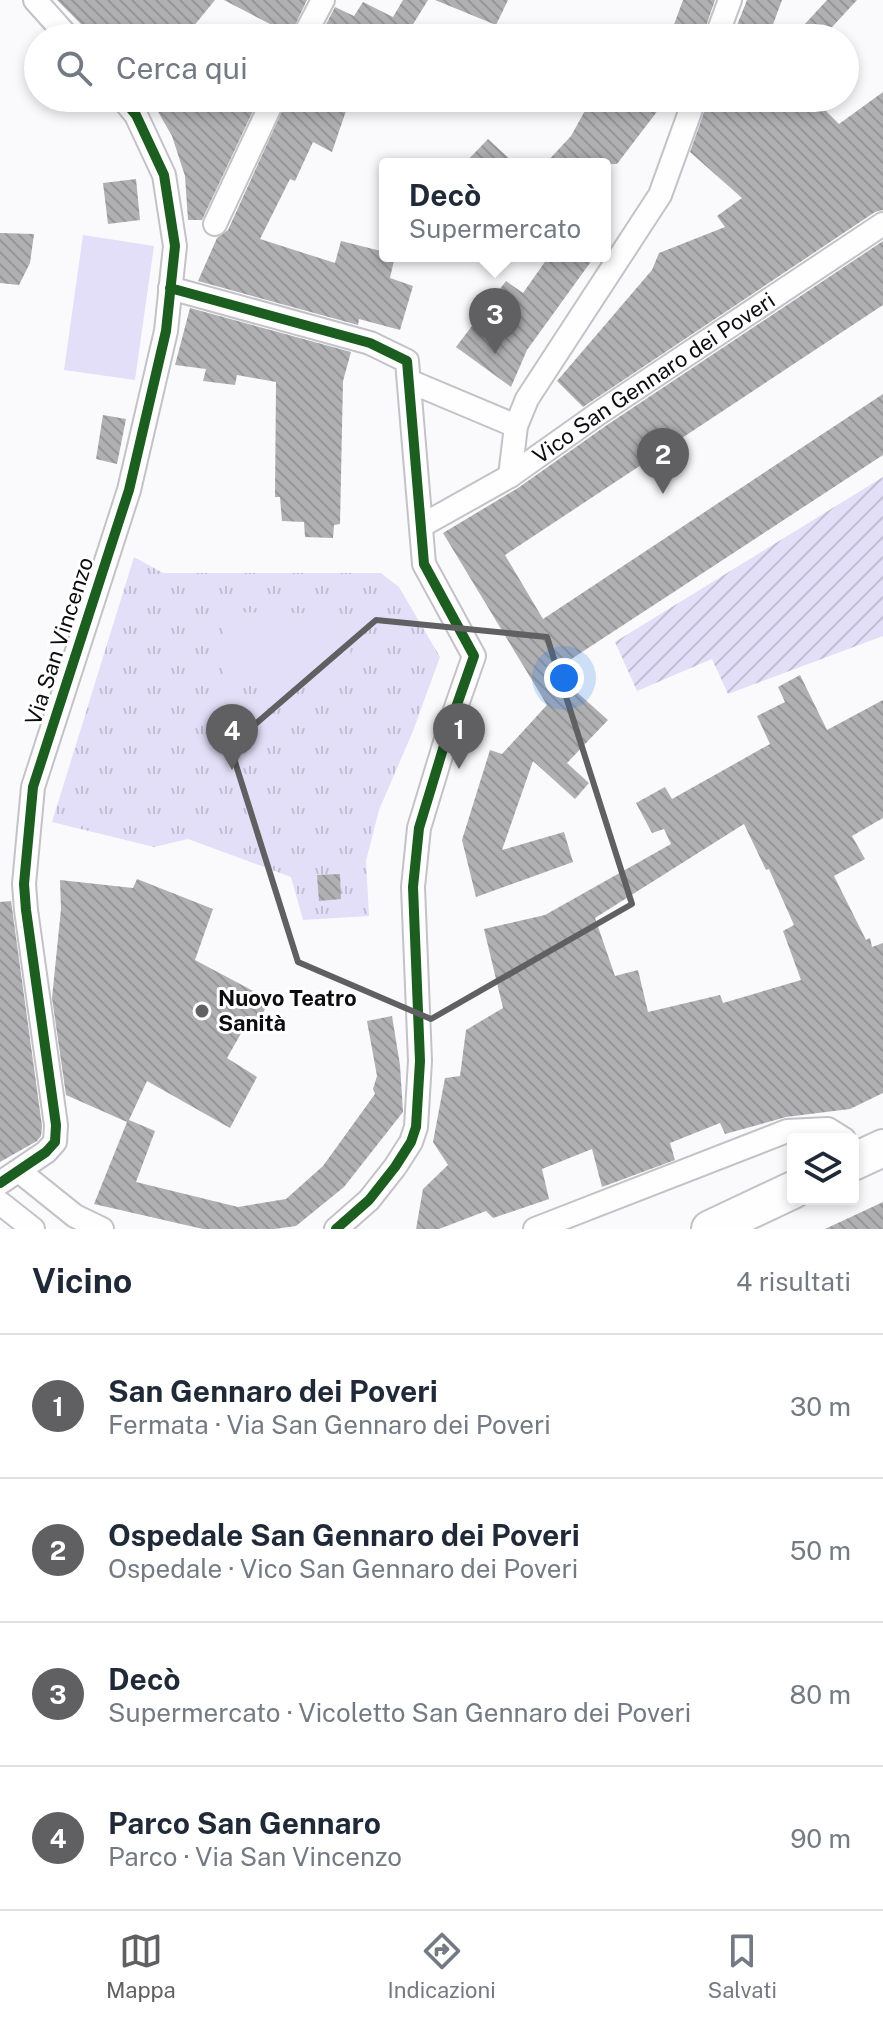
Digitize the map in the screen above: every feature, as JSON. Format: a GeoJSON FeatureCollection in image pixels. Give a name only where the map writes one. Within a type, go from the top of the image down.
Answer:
{"type":"FeatureCollection","features":[{"type":"Feature","properties":{"kind":"main road"},"geometry":{"type":"LineString","coordinates":[[725,1226],[787,1193]]}},
{"type":"Feature","properties":{"kind":"street"},"geometry":{"type":"LineString","coordinates":[[35,0],[56,24]]}},
{"type":"Feature","properties":{"kind":"street"},"geometry":{"type":"LineString","coordinates":[[310,24],[323,0]]}},
{"type":"Feature","properties":{"kind":"street"},"geometry":{"type":"LineString","coordinates":[[721,24],[730,0]]}},
{"type":"Feature","properties":{"kind":"street","name":"Via San Vincenzo"},"geometry":{"type":"LineString","coordinates":[[9,1177],[55,1142],[56,1125],[24,884],[33,787],[129,490],[166,331],[175,246],[164,175],[134,112]]}},
{"type":"Feature","properties":{"kind":"street"},"geometry":{"type":"LineString","coordinates":[[215,224],[267,112]]}},
{"type":"Feature","properties":{"kind":"street"},"geometry":{"type":"LineString","coordinates":[[510,476],[516,426],[527,399],[660,195],[690,112]]}},
{"type":"Feature","properties":{"kind":"street","name":"Vico San Gennaro dei Poveri"},"geometry":{"type":"LineString","coordinates":[[421,526],[510,476],[883,224]]}},
{"type":"Feature","properties":{"kind":"street"},"geometry":{"type":"LineString","coordinates":[[170,288],[370,343],[408,371],[516,426]]}},
{"type":"Feature","properties":{"kind":"street"},"geometry":{"type":"LineString","coordinates":[[336,1229],[369,1200],[395,1167],[411,1142],[416,1127],[420,1039],[413,887],[419,828],[453,716],[474,661],[472,651],[424,564],[408,371]]}},
{"type":"Feature","properties":{"kind":"street"},"geometry":{"type":"LineString","coordinates":[[535,1229],[787,1131],[828,1129],[833,1133]]}},
{"type":"Feature","properties":{"kind":"street"},"geometry":{"type":"LineString","coordinates":[[9,1177],[102,1229]]}},
{"type":"Feature","properties":{"kind":"street"},"geometry":{"type":"LineString","coordinates":[[0,1203],[33,1229]]}},
{"type":"Feature","properties":{"kind":"highlighted area"},"geometry":{"type":"Polygon","coordinates":[[[376,620],[547,637],[632,904],[431,1019],[298,962],[230,746],[376,620]]]}},
{"type":"Feature","properties":{"kind":"green space"},"geometry":{"type":"Polygon","coordinates":[[[83,235],[154,246],[135,380],[64,370],[83,235]]]}},
{"type":"Feature","properties":{"kind":"green space"},"geometry":{"type":"Polygon","coordinates":[[[883,477],[883,636],[728,694],[712,659],[637,691],[615,642],[883,477]]]}},
{"type":"Feature","properties":{"kind":"green space"},"geometry":{"type":"Polygon","coordinates":[[[134,557],[163,573],[381,573],[399,587],[440,657],[379,810],[366,861],[369,916],[303,920],[291,877],[188,839],[154,847],[52,822],[134,557]]]}},
{"type":"Feature","properties":{"kind":"green space"},"geometry":{"type":"Polygon","coordinates":[[[225,612],[351,614],[350,682],[224,680],[225,612]]]}},
{"type":"Feature","properties":{"kind":"green space"},"geometry":{"type":"Polygon","coordinates":[[[257,802],[271,807],[269,810],[275,821],[266,845],[250,846],[243,837],[257,802]]]}},
{"type":"Feature","properties":{"kind":"building"},"geometry":{"type":"Polygon","coordinates":[[[57,0],[215,0],[195,24],[81,24],[57,0]]]}},
{"type":"Feature","properties":{"kind":"building"},"geometry":{"type":"Polygon","coordinates":[[[224,0],[307,0],[296,24],[270,24],[224,0]]]}},
{"type":"Feature","properties":{"kind":"building"},"geometry":{"type":"Polygon","coordinates":[[[403,0],[428,0],[413,24],[326,24],[335,7],[354,16],[363,2],[393,17],[403,0]]]}},
{"type":"Feature","properties":{"kind":"building"},"geometry":{"type":"Polygon","coordinates":[[[435,0],[508,0],[496,24],[435,0]]]}},
{"type":"Feature","properties":{"kind":"building"},"geometry":{"type":"Polygon","coordinates":[[[683,0],[715,0],[707,24],[674,24],[683,0]]]}},
{"type":"Feature","properties":{"kind":"building"},"geometry":{"type":"Polygon","coordinates":[[[747,0],[782,0],[773,24],[738,24],[747,0]]]}},
{"type":"Feature","properties":{"kind":"building"},"geometry":{"type":"Polygon","coordinates":[[[827,0],[857,0],[835,24],[805,24],[827,0]]]}},
{"type":"Feature","properties":{"kind":"building"},"geometry":{"type":"Polygon","coordinates":[[[883,92],[883,210],[875,212],[583,407],[557,381],[652,270],[659,253],[725,227],[717,216],[742,198],[690,152],[704,112],[827,112],[839,124],[883,92]]]}},
{"type":"Feature","properties":{"kind":"building"},"geometry":{"type":"Polygon","coordinates":[[[158,112],[252,112],[202,220],[188,220],[185,176],[172,136],[158,112]]]}},
{"type":"Feature","properties":{"kind":"building"},"geometry":{"type":"Polygon","coordinates":[[[282,112],[346,112],[332,152],[313,142],[295,181],[290,179],[260,239],[335,263],[341,241],[379,250],[379,262],[394,262],[390,278],[413,286],[400,330],[359,319],[358,325],[198,281],[217,238],[228,230],[282,112]]]}},
{"type":"Feature","properties":{"kind":"building"},"geometry":{"type":"Polygon","coordinates":[[[584,112],[657,112],[617,164],[611,164],[611,158],[551,158],[571,136],[584,112]]]}},
{"type":"Feature","properties":{"kind":"building"},"geometry":{"type":"Polygon","coordinates":[[[488,139],[509,158],[470,158],[488,139]]]}},
{"type":"Feature","properties":{"kind":"building"},"geometry":{"type":"Polygon","coordinates":[[[136,179],[140,220],[108,224],[103,183],[136,179]]]}},
{"type":"Feature","properties":{"kind":"building"},"geometry":{"type":"Polygon","coordinates":[[[0,233],[34,234],[30,263],[19,285],[0,283],[0,233]]]}},
{"type":"Feature","properties":{"kind":"building"},"geometry":{"type":"Polygon","coordinates":[[[883,241],[883,305],[505,555],[543,619],[883,394],[883,455],[553,671],[608,720],[567,763],[589,783],[575,799],[533,761],[502,850],[564,832],[573,862],[476,897],[462,840],[490,750],[502,754],[547,705],[443,533],[518,488],[883,241]]]}},
{"type":"Feature","properties":{"kind":"building"},"geometry":{"type":"Polygon","coordinates":[[[545,262],[591,262],[527,350],[511,387],[456,347],[506,281],[523,293],[545,262]]]}},
{"type":"Feature","properties":{"kind":"building"},"geometry":{"type":"Polygon","coordinates":[[[190,308],[351,352],[343,381],[340,524],[334,525],[333,538],[305,537],[304,522],[282,521],[280,497],[275,497],[276,382],[237,375],[235,385],[203,381],[206,369],[175,365],[190,308]]]}},
{"type":"Feature","properties":{"kind":"building"},"geometry":{"type":"Polygon","coordinates":[[[103,415],[126,419],[117,464],[96,459],[103,415]]]}},
{"type":"Feature","properties":{"kind":"building"},"geometry":{"type":"Polygon","coordinates":[[[800,675],[827,730],[883,700],[883,818],[852,836],[865,859],[834,876],[866,940],[870,938],[872,947],[883,943],[883,1093],[850,1109],[786,1117],[725,1134],[720,1123],[670,1143],[675,1160],[602,1187],[592,1149],[542,1169],[549,1199],[493,1218],[486,1211],[439,1229],[416,1229],[423,1189],[448,1165],[433,1142],[445,1078],[460,1076],[466,1030],[503,1008],[484,929],[545,915],[671,844],[664,829],[652,833],[636,803],[665,787],[672,799],[770,744],[757,716],[785,702],[778,687],[800,675]],[[744,824],[595,918],[615,976],[638,970],[648,1012],[720,995],[723,1003],[801,980],[783,931],[794,925],[769,869],[766,870],[744,824]]]}},
{"type":"Feature","properties":{"kind":"building"},"geometry":{"type":"Polygon","coordinates":[[[340,874],[341,899],[319,901],[317,875],[340,874]]]}},
{"type":"Feature","properties":{"kind":"building","name":"Nuovo Teatro Sanità"},"geometry":{"type":"Polygon","coordinates":[[[137,879],[213,909],[195,960],[268,999],[259,1026],[247,1023],[227,1058],[257,1077],[230,1128],[147,1081],[129,1120],[155,1131],[136,1182],[238,1207],[286,1199],[323,1166],[375,1094],[373,1089],[377,1076],[367,1021],[392,1016],[403,1112],[344,1187],[296,1226],[203,1229],[94,1204],[127,1122],[66,1095],[52,998],[61,909],[60,880],[133,888],[137,879]]]}},
{"type":"Feature","properties":{"kind":"building"},"geometry":{"type":"Polygon","coordinates":[[[11,901],[42,1126],[37,1141],[0,1162],[0,902],[11,901]]]}},
{"type":"Feature","properties":{"kind":"building"},"geometry":{"type":"Polygon","coordinates":[[[883,1202],[883,1229],[825,1229],[883,1202]]]}},
{"type":"Feature","properties":{"kind":"cycle path"},"geometry":{"type":"LineString","coordinates":[[0,1183],[46,1152],[55,1142],[56,1125],[24,884],[33,787],[129,490],[166,331],[175,246],[164,175],[134,112]]}},
{"type":"Feature","properties":{"kind":"cycle path"},"geometry":{"type":"LineString","coordinates":[[170,288],[370,343],[407,361],[424,564],[474,656],[419,828],[413,887],[420,1061],[416,1127],[411,1142],[395,1167],[369,1200],[336,1229]]}},
{"type":"Feature","properties":{"kind":"place","name":"Decò"},"geometry":{"type":"Point","coordinates":[495,354]}},
{"type":"Feature","properties":{"kind":"place","name":"Ospedale San Gennaro dei Poveri"},"geometry":{"type":"Point","coordinates":[663,494]}},
{"type":"Feature","properties":{"kind":"place","name":"San Gennaro dei Poveri"},"geometry":{"type":"Point","coordinates":[459,769]}},
{"type":"Feature","properties":{"kind":"place","name":"Parco San Gennaro"},"geometry":{"type":"Point","coordinates":[232,770]}},
{"type":"Feature","properties":{"kind":"place","name":"Nuovo Teatro Sanità"},"geometry":{"type":"Point","coordinates":[202,1011]}}]}
